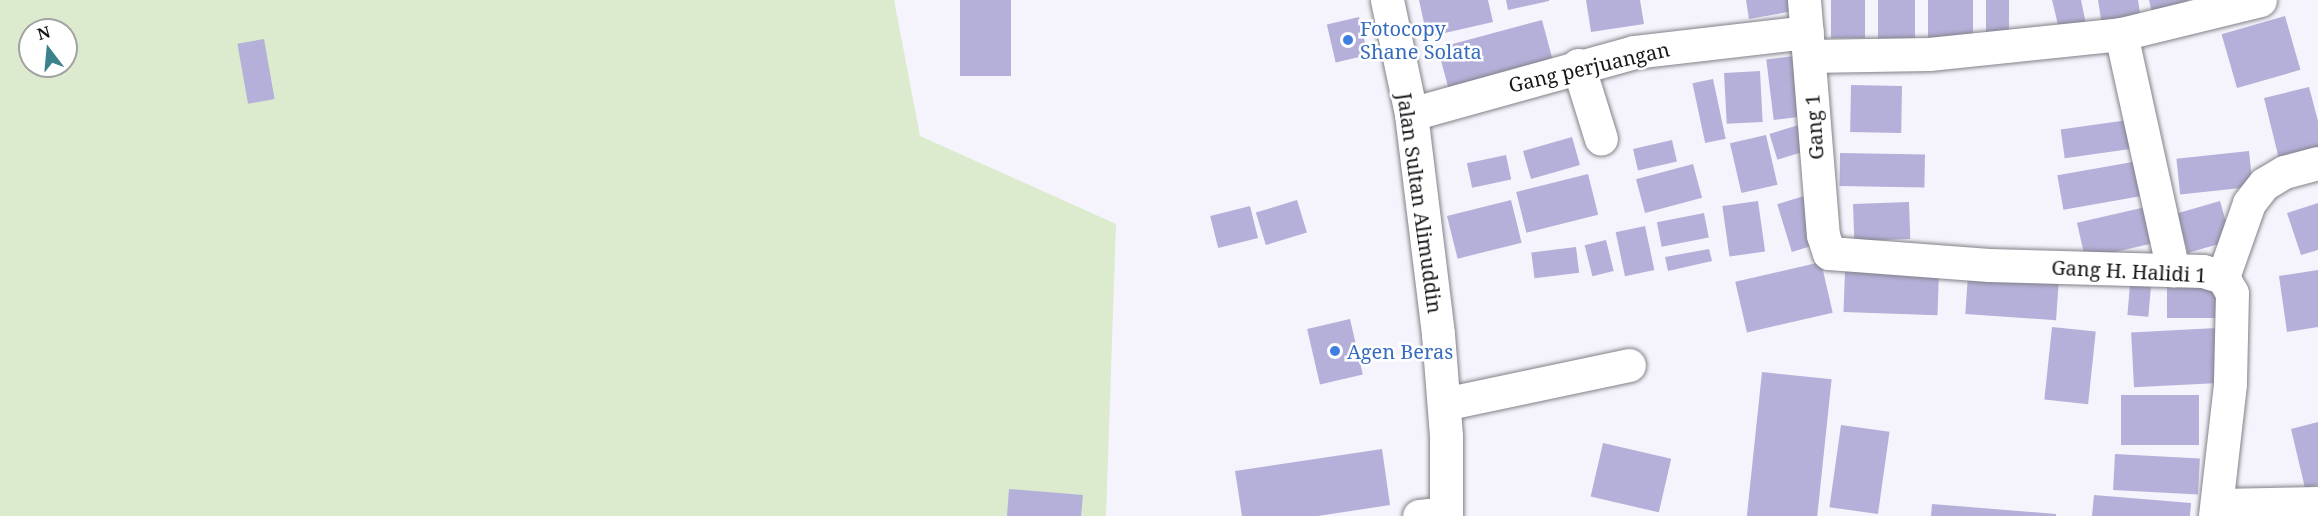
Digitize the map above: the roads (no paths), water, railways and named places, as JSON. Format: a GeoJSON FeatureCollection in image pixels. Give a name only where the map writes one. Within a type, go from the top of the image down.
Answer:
{"type":"FeatureCollection","features":[{"type":"Feature","properties":{"kind":"street","name":"Jalan Sultan Alimuddin"},"geometry":{"type":"LineString","coordinates":[[1387,0],[1411,114],[1444,404],[1437,515]]}},
{"type":"Feature","properties":{"kind":"street","name":"Gang 1"},"geometry":{"type":"LineString","coordinates":[[1804,0],[1823,235],[1829,253]]}},
{"type":"Feature","properties":{"kind":"street","name":"Gang perjuangan"},"geometry":{"type":"LineString","coordinates":[[1411,114],[1578,65],[1678,45],[1808,44],[1868,58],[1929,54],[2121,34],[2260,0]]}},
{"type":"Feature","properties":{"kind":"street"},"geometry":{"type":"LineString","coordinates":[[2121,34],[2173,270]]}},
{"type":"Feature","properties":{"kind":"street"},"geometry":{"type":"LineString","coordinates":[[1578,65],[1601,139]]}},
{"type":"Feature","properties":{"kind":"street"},"geometry":{"type":"LineString","coordinates":[[2223,277],[2249,203],[2264,184],[2284,172],[2318,163]]}},
{"type":"Feature","properties":{"kind":"street","name":"Gang H. Halidi 1"},"geometry":{"type":"LineString","coordinates":[[1829,253],[1989,265],[2203,271],[2223,277],[2232,293],[2232,314],[2217,511]]}},
{"type":"Feature","properties":{"kind":"street"},"geometry":{"type":"LineString","coordinates":[[1444,404],[1629,365]]}},
{"type":"Feature","properties":{"kind":"street"},"geometry":{"type":"LineString","coordinates":[[2217,511],[2318,503]]}},
{"type":"Feature","properties":{"kind":"place","name":"Fotocopy Shane Solata"},"geometry":{"type":"Point","coordinates":[1348,40]}},
{"type":"Feature","properties":{"kind":"place","name":"Agen Beras"},"geometry":{"type":"Point","coordinates":[1335,351]}}]}
